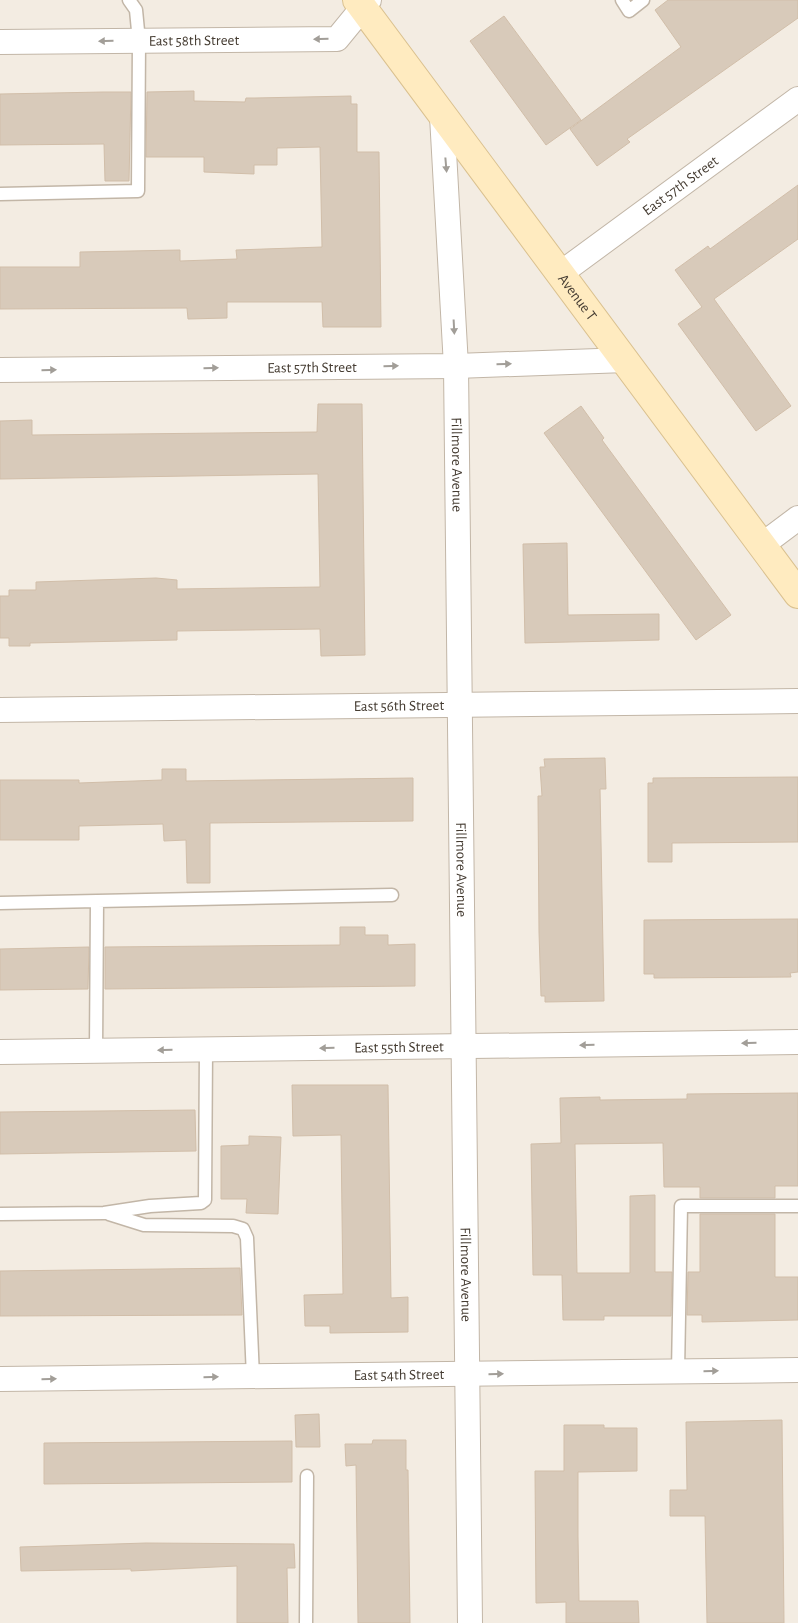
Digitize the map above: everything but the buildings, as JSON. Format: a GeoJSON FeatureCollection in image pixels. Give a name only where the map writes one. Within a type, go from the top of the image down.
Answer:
{"type":"FeatureCollection","features":[{"type":"Feature","properties":{"kind":"main road","name":"Avenue T"},"geometry":{"type":"LineString","coordinates":[[363,3],[442,116],[561,272],[798,594]]}},
{"type":"Feature","properties":{"kind":"street","name":"East 58th Street"},"geometry":{"type":"LineString","coordinates":[[0,42],[337,38],[363,3]]}},
{"type":"Feature","properties":{"kind":"street","name":"East 57th Street"},"geometry":{"type":"LineString","coordinates":[[561,272],[798,99]]}},
{"type":"Feature","properties":{"kind":"street","name":"Fillmore Avenue"},"geometry":{"type":"LineString","coordinates":[[442,116],[456,366],[470,1623]]}},
{"type":"Feature","properties":{"kind":"street","name":"East 57th Street"},"geometry":{"type":"LineString","coordinates":[[0,370],[456,366],[626,360]]}},
{"type":"Feature","properties":{"kind":"street"},"geometry":{"type":"LineString","coordinates":[[762,545],[798,518]]}},
{"type":"Feature","properties":{"kind":"street","name":"East 56th Street"},"geometry":{"type":"LineString","coordinates":[[0,710],[798,701]]}},
{"type":"Feature","properties":{"kind":"street","name":"East 55th Street"},"geometry":{"type":"LineString","coordinates":[[0,1052],[798,1042]]}},
{"type":"Feature","properties":{"kind":"street","name":"East 54th Street"},"geometry":{"type":"LineString","coordinates":[[0,1380],[798,1370]]}},
{"type":"Feature","properties":{"kind":"lane"},"geometry":{"type":"LineString","coordinates":[[0,194],[138,191],[139,41],[136,10],[128,0]]}},
{"type":"Feature","properties":{"kind":"lane"},"geometry":{"type":"LineString","coordinates":[[622,0],[629,11],[643,0]]}},
{"type":"Feature","properties":{"kind":"lane"},"geometry":{"type":"LineString","coordinates":[[0,902],[392,895]]}},
{"type":"Feature","properties":{"kind":"lane"},"geometry":{"type":"LineString","coordinates":[[96,1051],[97,901]]}},
{"type":"Feature","properties":{"kind":"lane"},"geometry":{"type":"LineString","coordinates":[[0,1214],[104,1213],[150,1206],[200,1203],[205,1200],[206,1049]]}},
{"type":"Feature","properties":{"kind":"lane"},"geometry":{"type":"LineString","coordinates":[[678,1372],[681,1206],[798,1206]]}},
{"type":"Feature","properties":{"kind":"lane"},"geometry":{"type":"LineString","coordinates":[[104,1213],[144,1225],[233,1226],[243,1229],[247,1238],[253,1377]]}},
{"type":"Feature","properties":{"kind":"lane"},"geometry":{"type":"LineString","coordinates":[[306,1623],[307,1476]]}}]}
